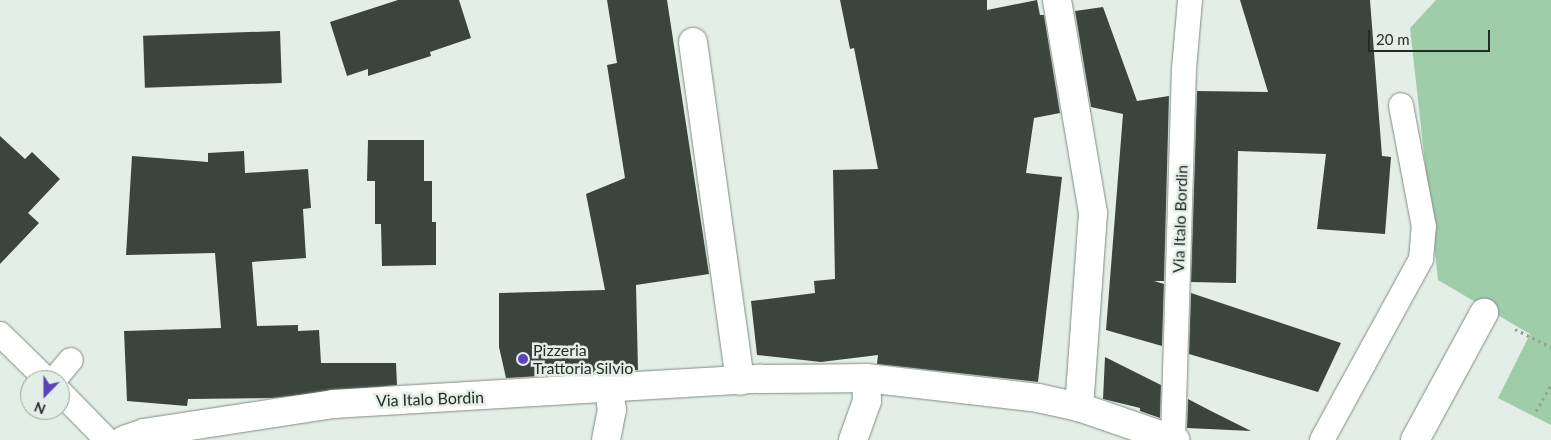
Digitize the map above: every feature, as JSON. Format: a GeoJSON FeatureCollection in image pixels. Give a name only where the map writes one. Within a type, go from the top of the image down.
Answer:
{"type":"FeatureCollection","features":[{"type":"Feature","properties":{"kind":"street"},"geometry":{"type":"LineString","coordinates":[[1057,0],[1094,213],[1078,407]]}},
{"type":"Feature","properties":{"kind":"street"},"geometry":{"type":"LineString","coordinates":[[693,42],[740,381]]}},
{"type":"Feature","properties":{"kind":"street"},"geometry":{"type":"LineString","coordinates":[[1415,440],[1484,313]]}},
{"type":"Feature","properties":{"kind":"street"},"geometry":{"type":"LineString","coordinates":[[853,440],[867,401],[866,378]]}},
{"type":"Feature","properties":{"kind":"street","name":"Via Italo Bordin"},"geometry":{"type":"LineString","coordinates":[[124,440],[144,433],[332,404],[609,390],[740,381],[866,378],[1078,407],[1174,440]]}},
{"type":"Feature","properties":{"kind":"street"},"geometry":{"type":"LineString","coordinates":[[606,440],[612,410],[609,390]]}},
{"type":"Feature","properties":{"kind":"lane","name":"Via Italo Bordin"},"geometry":{"type":"LineString","coordinates":[[1174,440],[1184,69],[1190,0]]}},
{"type":"Feature","properties":{"kind":"lane"},"geometry":{"type":"LineString","coordinates":[[1322,440],[1421,259],[1424,227],[1401,105]]}},
{"type":"Feature","properties":{"kind":"lane"},"geometry":{"type":"LineString","coordinates":[[0,334],[37,370]]}},
{"type":"Feature","properties":{"kind":"lane"},"geometry":{"type":"LineString","coordinates":[[62,370],[70,360]]}},
{"type":"Feature","properties":{"kind":"lane"},"geometry":{"type":"LineString","coordinates":[[70,402],[107,440]]}},
{"type":"Feature","properties":{"kind":"path"},"geometry":{"type":"LineString","coordinates":[[1536,411],[1551,385]]}},
{"type":"Feature","properties":{"kind":"green space"},"geometry":{"type":"Polygon","coordinates":[[[1436,0],[1551,0],[1551,425],[1498,398],[1530,334],[1438,280],[1410,28],[1436,0]]]}},
{"type":"Feature","properties":{"kind":"building"},"geometry":{"type":"Polygon","coordinates":[[[398,0],[459,0],[471,38],[430,52],[431,56],[368,76],[368,69],[347,76],[330,22],[398,0]]]}},
{"type":"Feature","properties":{"kind":"building"},"geometry":{"type":"Polygon","coordinates":[[[607,0],[667,0],[709,274],[636,285],[638,370],[506,378],[499,347],[499,293],[605,290],[586,194],[625,178],[607,65],[617,63],[607,0]]]}},
{"type":"Feature","properties":{"kind":"building"},"geometry":{"type":"Polygon","coordinates":[[[840,0],[987,0],[987,10],[1037,0],[1040,15],[1044,15],[1060,113],[1034,118],[1026,173],[1062,177],[1038,382],[877,364],[878,355],[821,362],[757,355],[751,301],[815,293],[814,281],[835,279],[833,170],[878,169],[854,48],[850,49],[840,0]]]}},
{"type":"Feature","properties":{"kind":"building"},"geometry":{"type":"Polygon","coordinates":[[[1240,0],[1370,0],[1382,156],[1391,157],[1385,234],[1317,229],[1326,154],[1238,151],[1236,283],[1191,282],[1197,91],[1268,92],[1240,0]]]}},
{"type":"Feature","properties":{"kind":"building"},"geometry":{"type":"Polygon","coordinates":[[[1103,7],[1137,101],[1169,96],[1164,281],[1154,281],[1164,284],[1162,346],[1106,330],[1123,114],[1091,107],[1075,11],[1103,7]]]}},
{"type":"Feature","properties":{"kind":"building"},"geometry":{"type":"Polygon","coordinates":[[[280,31],[282,83],[145,88],[143,36],[280,31]]]}},
{"type":"Feature","properties":{"kind":"building"},"geometry":{"type":"Polygon","coordinates":[[[0,136],[25,159],[32,152],[60,179],[28,213],[39,223],[0,264],[0,136]]]}},
{"type":"Feature","properties":{"kind":"building"},"geometry":{"type":"Polygon","coordinates":[[[368,140],[424,140],[424,181],[432,181],[432,222],[436,222],[436,265],[382,266],[381,224],[375,224],[375,181],[367,181],[368,140]]]}},
{"type":"Feature","properties":{"kind":"building"},"geometry":{"type":"Polygon","coordinates":[[[244,151],[245,173],[308,169],[311,208],[303,209],[306,258],[252,262],[257,326],[298,325],[298,331],[319,330],[321,363],[396,363],[397,385],[272,398],[188,399],[187,406],[127,401],[124,331],[221,328],[215,253],[126,255],[132,156],[208,162],[208,153],[244,151]]]}},
{"type":"Feature","properties":{"kind":"building"},"geometry":{"type":"Polygon","coordinates":[[[1191,293],[1341,343],[1318,392],[1189,354],[1191,293]]]}},
{"type":"Feature","properties":{"kind":"building"},"geometry":{"type":"Polygon","coordinates":[[[1105,357],[1161,385],[1160,418],[1140,411],[1140,408],[1103,399],[1105,357]]]}},
{"type":"Feature","properties":{"kind":"building"},"geometry":{"type":"Polygon","coordinates":[[[1188,399],[1211,411],[1251,431],[1187,428],[1188,399]]]}},
{"type":"Feature","properties":{"kind":"place","name":"Pizzeria Trattoria Silvio"},"geometry":{"type":"Point","coordinates":[523,359]}}]}
